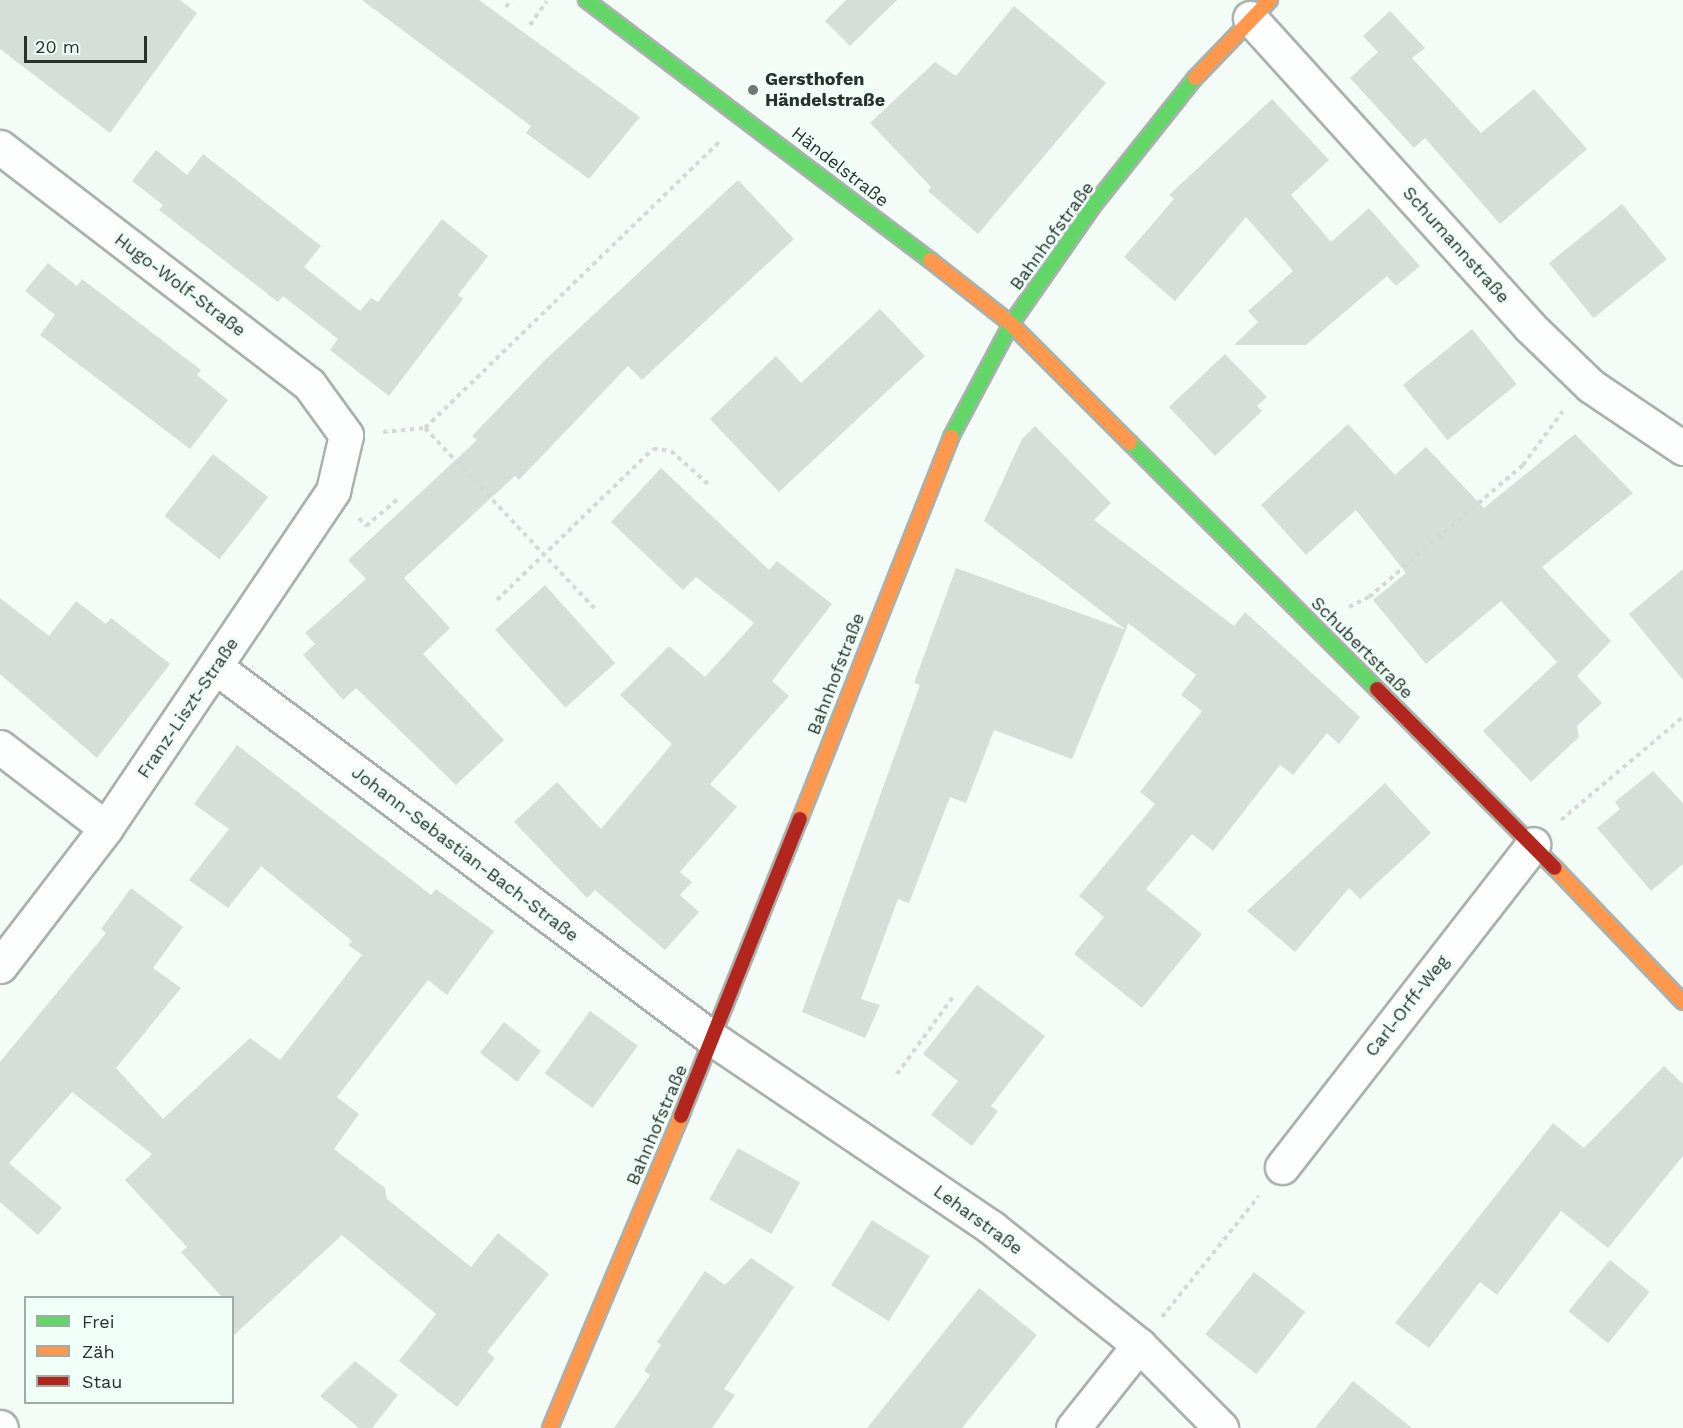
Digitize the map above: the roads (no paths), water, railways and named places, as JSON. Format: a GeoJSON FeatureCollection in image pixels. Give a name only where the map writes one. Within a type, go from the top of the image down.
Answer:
{"type":"FeatureCollection","features":[{"type":"Feature","properties":{"kind":"main road","name":"Händelstraße"},"geometry":{"type":"LineString","coordinates":[[586,0],[746,116],[1011,324]]}},
{"type":"Feature","properties":{"kind":"main road","name":"Bahnhofstraße"},"geometry":{"type":"LineString","coordinates":[[550,1428],[713,1039],[956,425],[1011,324],[1174,99],[1260,9]]}},
{"type":"Feature","properties":{"kind":"main road","name":"Schubertstraße"},"geometry":{"type":"LineString","coordinates":[[1011,324],[1533,844],[1683,1002]]}},
{"type":"Feature","properties":{"kind":"street","name":"Schumannstraße"},"geometry":{"type":"LineString","coordinates":[[1260,9],[1583,378],[1683,448]]}},
{"type":"Feature","properties":{"kind":"street","name":"Hugo-Wolf-Straße"},"geometry":{"type":"LineString","coordinates":[[0,147],[309,384],[346,435]]}},
{"type":"Feature","properties":{"kind":"street","name":"Franz-Liszt-Straße"},"geometry":{"type":"LineString","coordinates":[[0,966],[106,828],[217,668],[340,481],[346,435]]}},
{"type":"Feature","properties":{"kind":"street","name":"Johann-Sebastian-Bach-Straße"},"geometry":{"type":"LineString","coordinates":[[217,668],[713,1039]]}},
{"type":"Feature","properties":{"kind":"street"},"geometry":{"type":"LineString","coordinates":[[0,747],[106,828]]}},
{"type":"Feature","properties":{"kind":"street","name":"Carl-Orff-Weg"},"geometry":{"type":"LineString","coordinates":[[1282,1167],[1533,844]]}},
{"type":"Feature","properties":{"kind":"street","name":"Leharstraße"},"geometry":{"type":"LineString","coordinates":[[713,1039],[992,1228],[1139,1346],[1221,1428]]}},
{"type":"Feature","properties":{"kind":"street"},"geometry":{"type":"LineString","coordinates":[[1073,1428],[1139,1346]]}},
{"type":"Feature","properties":{"kind":"place","name":"Gersthofen Händelstraße"},"geometry":{"type":"Point","coordinates":[753,90]}}]}
